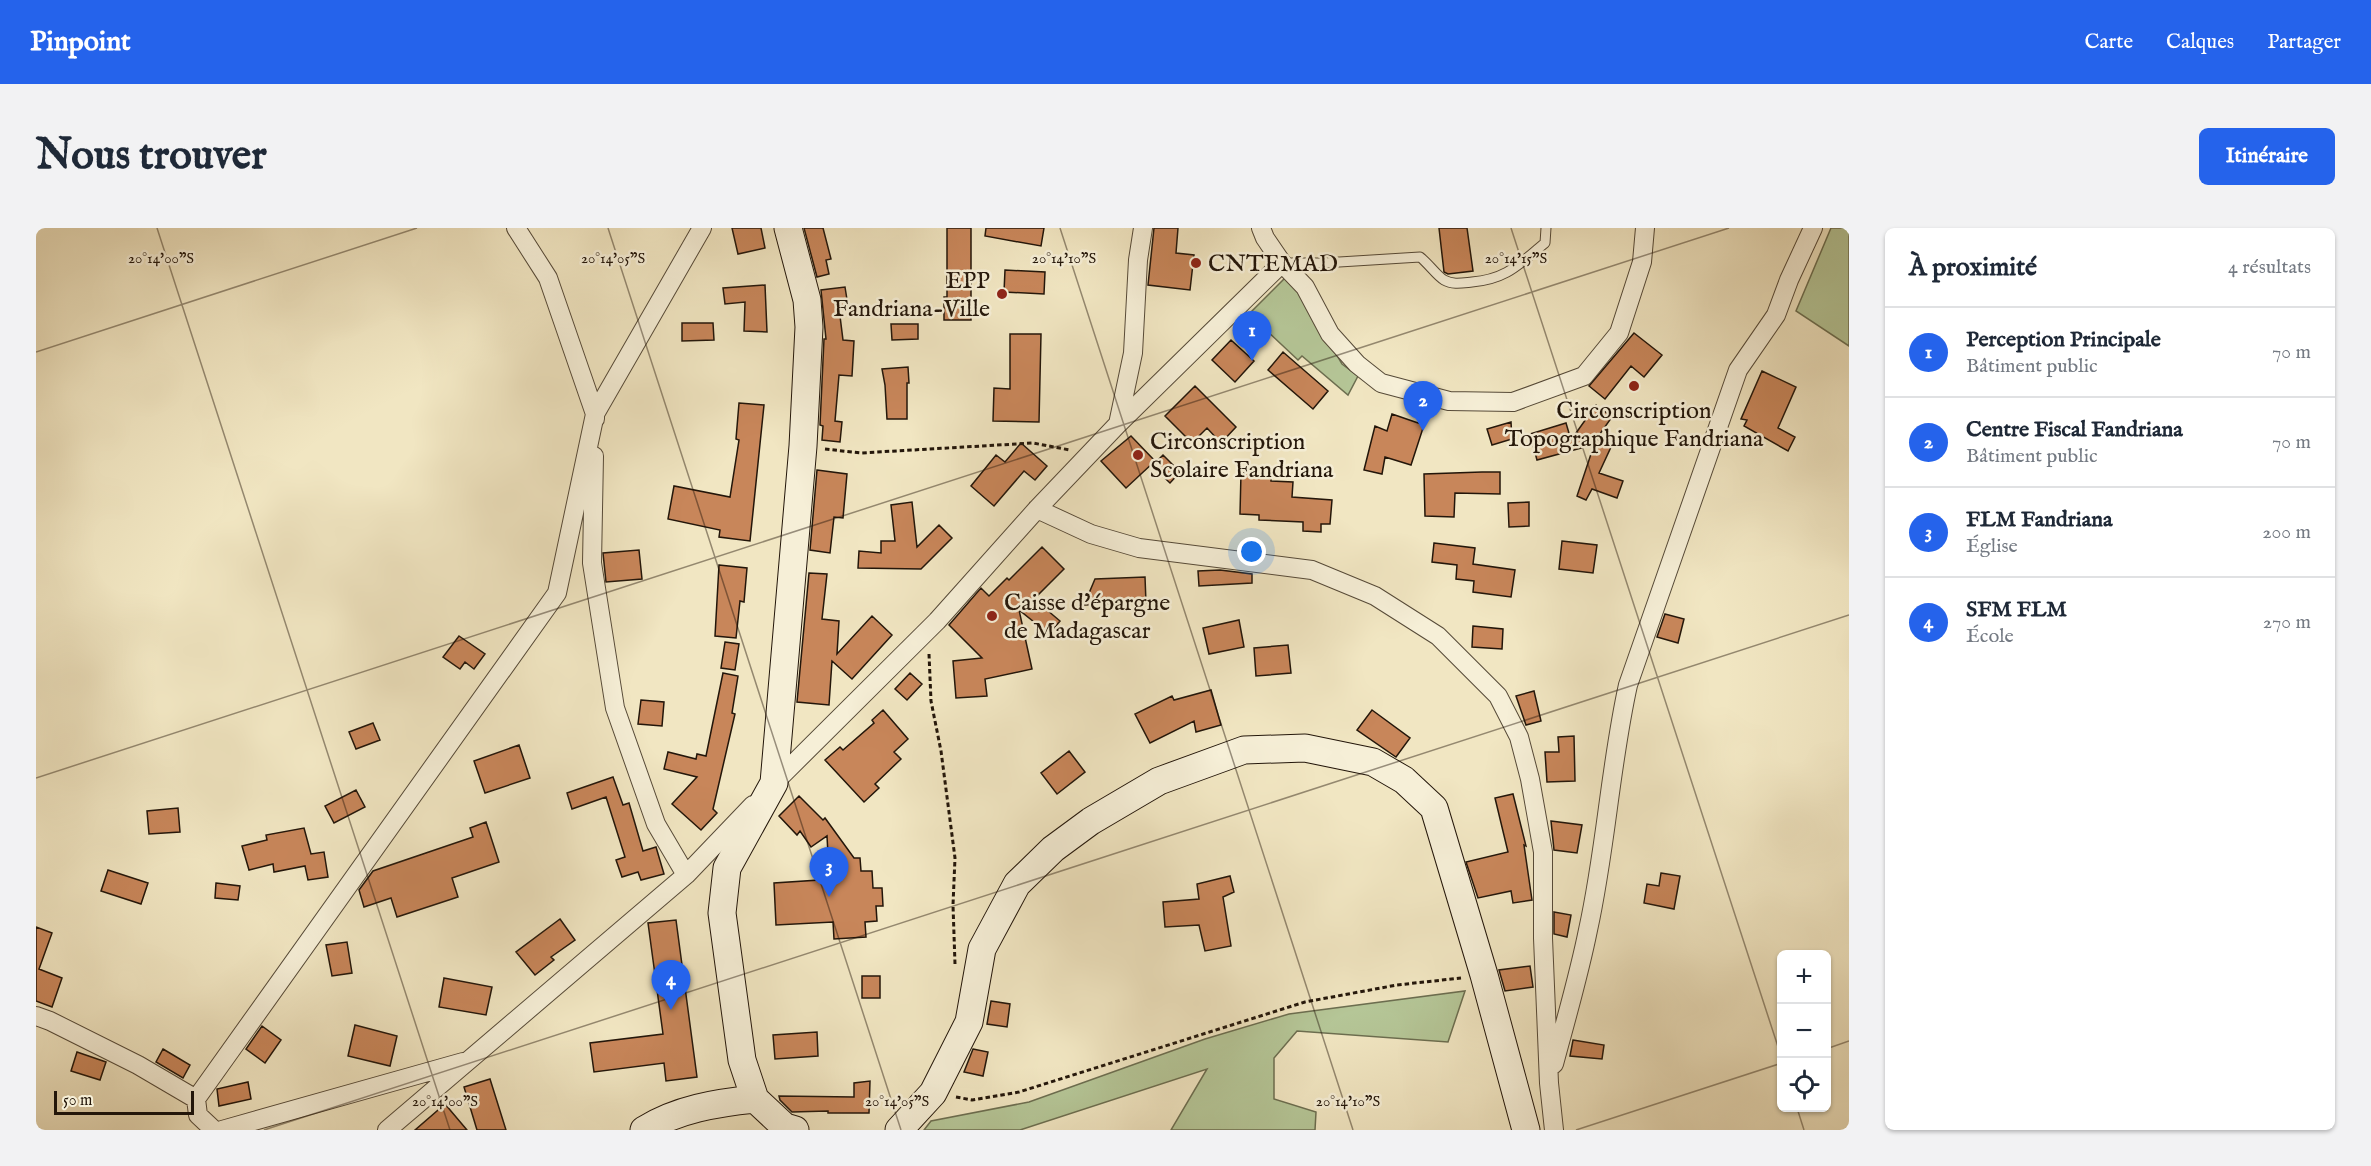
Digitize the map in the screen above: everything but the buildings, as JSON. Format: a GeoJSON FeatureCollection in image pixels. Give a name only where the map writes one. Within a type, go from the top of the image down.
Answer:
{"type":"FeatureCollection","features":[{"type":"Feature","properties":{"kind":"main road"},"geometry":{"type":"LineString","coordinates":[[788,228],[807,300],[809,327],[803,446],[774,783],[727,868],[722,913],[742,1060],[755,1099],[785,1127],[795,1130]]}},
{"type":"Feature","properties":{"kind":"main road"},"geometry":{"type":"LineString","coordinates":[[899,1130],[933,1094],[969,1022],[982,949],[1017,884],[1053,849],[1091,821],[1159,781],[1244,750],[1305,748],[1373,762],[1404,780],[1434,808],[1484,975],[1526,1130]]}},
{"type":"Feature","properties":{"kind":"main road"},"geometry":{"type":"LineString","coordinates":[[644,1130],[664,1118],[715,1103],[755,1099]]}},
{"type":"Feature","properties":{"kind":"street"},"geometry":{"type":"LineString","coordinates":[[516,228],[548,278],[595,414],[592,563],[615,708],[656,824],[686,875]]}},
{"type":"Feature","properties":{"kind":"street"},"geometry":{"type":"LineString","coordinates":[[214,1130],[198,1115],[196,1099],[557,593],[595,414],[702,228]]}},
{"type":"Feature","properties":{"kind":"street"},"geometry":{"type":"LineString","coordinates":[[1118,424],[1133,353],[1138,260],[1143,228]]}},
{"type":"Feature","properties":{"kind":"street"},"geometry":{"type":"LineString","coordinates":[[1261,228],[1282,263],[1305,287],[1330,334],[1357,364],[1381,383],[1449,401],[1513,402],[1584,376],[1619,333],[1642,262],[1646,228]]}},
{"type":"Feature","properties":{"kind":"street"},"geometry":{"type":"LineString","coordinates":[[1549,1083],[1588,930],[1611,791],[1617,735],[1628,686],[1738,370],[1776,315],[1813,228]]}},
{"type":"Feature","properties":{"kind":"street"},"geometry":{"type":"LineString","coordinates":[[387,1130],[686,875],[774,783],[938,621],[1037,509],[1118,424],[1282,263]]}},
{"type":"Feature","properties":{"kind":"street"},"geometry":{"type":"LineString","coordinates":[[1037,509],[1091,534],[1139,548],[1312,570],[1375,596],[1438,636],[1498,696],[1519,737],[1530,779],[1543,852],[1542,938],[1549,1083],[1554,1130]]}},
{"type":"Feature","properties":{"kind":"street"},"geometry":{"type":"LineString","coordinates":[[36,1016],[50,1020],[138,1065],[196,1099]]}},
{"type":"Feature","properties":{"kind":"street"},"geometry":{"type":"LineString","coordinates":[[222,1130],[470,1060]]}},
{"type":"Feature","properties":{"kind":"lane"},"geometry":{"type":"LineString","coordinates":[[1282,263],[1420,257],[1430,264],[1442,279],[1456,284],[1493,280],[1514,268],[1545,243],[1546,228]]}},
{"type":"Feature","properties":{"kind":"path"},"geometry":{"type":"LineString","coordinates":[[803,446],[861,453],[1034,443],[1090,454]]}},
{"type":"Feature","properties":{"kind":"path"},"geometry":{"type":"LineString","coordinates":[[938,621],[928,648],[930,701],[941,751],[955,858],[953,905],[955,968]]}},
{"type":"Feature","properties":{"kind":"path"},"geometry":{"type":"LineString","coordinates":[[933,1094],[972,1100],[1019,1092],[1305,1002],[1397,985],[1484,975]]}},
{"type":"Feature","properties":{"kind":"green space"},"geometry":{"type":"Polygon","coordinates":[[[1831,228],[1849,228],[1849,346],[1796,311],[1831,228]]]}},
{"type":"Feature","properties":{"kind":"green space"},"geometry":{"type":"Polygon","coordinates":[[[1285,278],[1296,286],[1342,364],[1358,376],[1348,395],[1302,356],[1298,360],[1249,314],[1285,278]]]}},
{"type":"Feature","properties":{"kind":"green space"},"geometry":{"type":"Polygon","coordinates":[[[1465,991],[1448,1042],[1297,1031],[1274,1058],[1274,1099],[1316,1112],[1315,1130],[1171,1130],[1207,1069],[1020,1130],[924,1130],[931,1121],[1029,1102],[1205,1039],[1289,1014],[1465,991]]]}},
{"type":"Feature","properties":{"kind":"place","name":"CNTEMAD"},"geometry":{"type":"Point","coordinates":[1196,263]}},
{"type":"Feature","properties":{"kind":"place","name":"EPP Fandriana-Ville"},"geometry":{"type":"Point","coordinates":[1002,294]}},
{"type":"Feature","properties":{"kind":"place","name":"Perception Principale"},"geometry":{"type":"Point","coordinates":[1252,361]}},
{"type":"Feature","properties":{"kind":"place","name":"Circonscription Topographique Fandriana"},"geometry":{"type":"Point","coordinates":[1634,386]}},
{"type":"Feature","properties":{"kind":"place","name":"Centre Fiscal Fandriana"},"geometry":{"type":"Point","coordinates":[1423,431]}},
{"type":"Feature","properties":{"kind":"place","name":"Circonscription Scolaire Fandriana"},"geometry":{"type":"Point","coordinates":[1138,455]}},
{"type":"Feature","properties":{"kind":"place","name":"Caisse d'épargne de Madagascar"},"geometry":{"type":"Point","coordinates":[992,616]}},
{"type":"Feature","properties":{"kind":"place","name":"FLM Fandriana"},"geometry":{"type":"Point","coordinates":[829,897]}},
{"type":"Feature","properties":{"kind":"place","name":"SFM FLM"},"geometry":{"type":"Point","coordinates":[671,1010]}}]}
